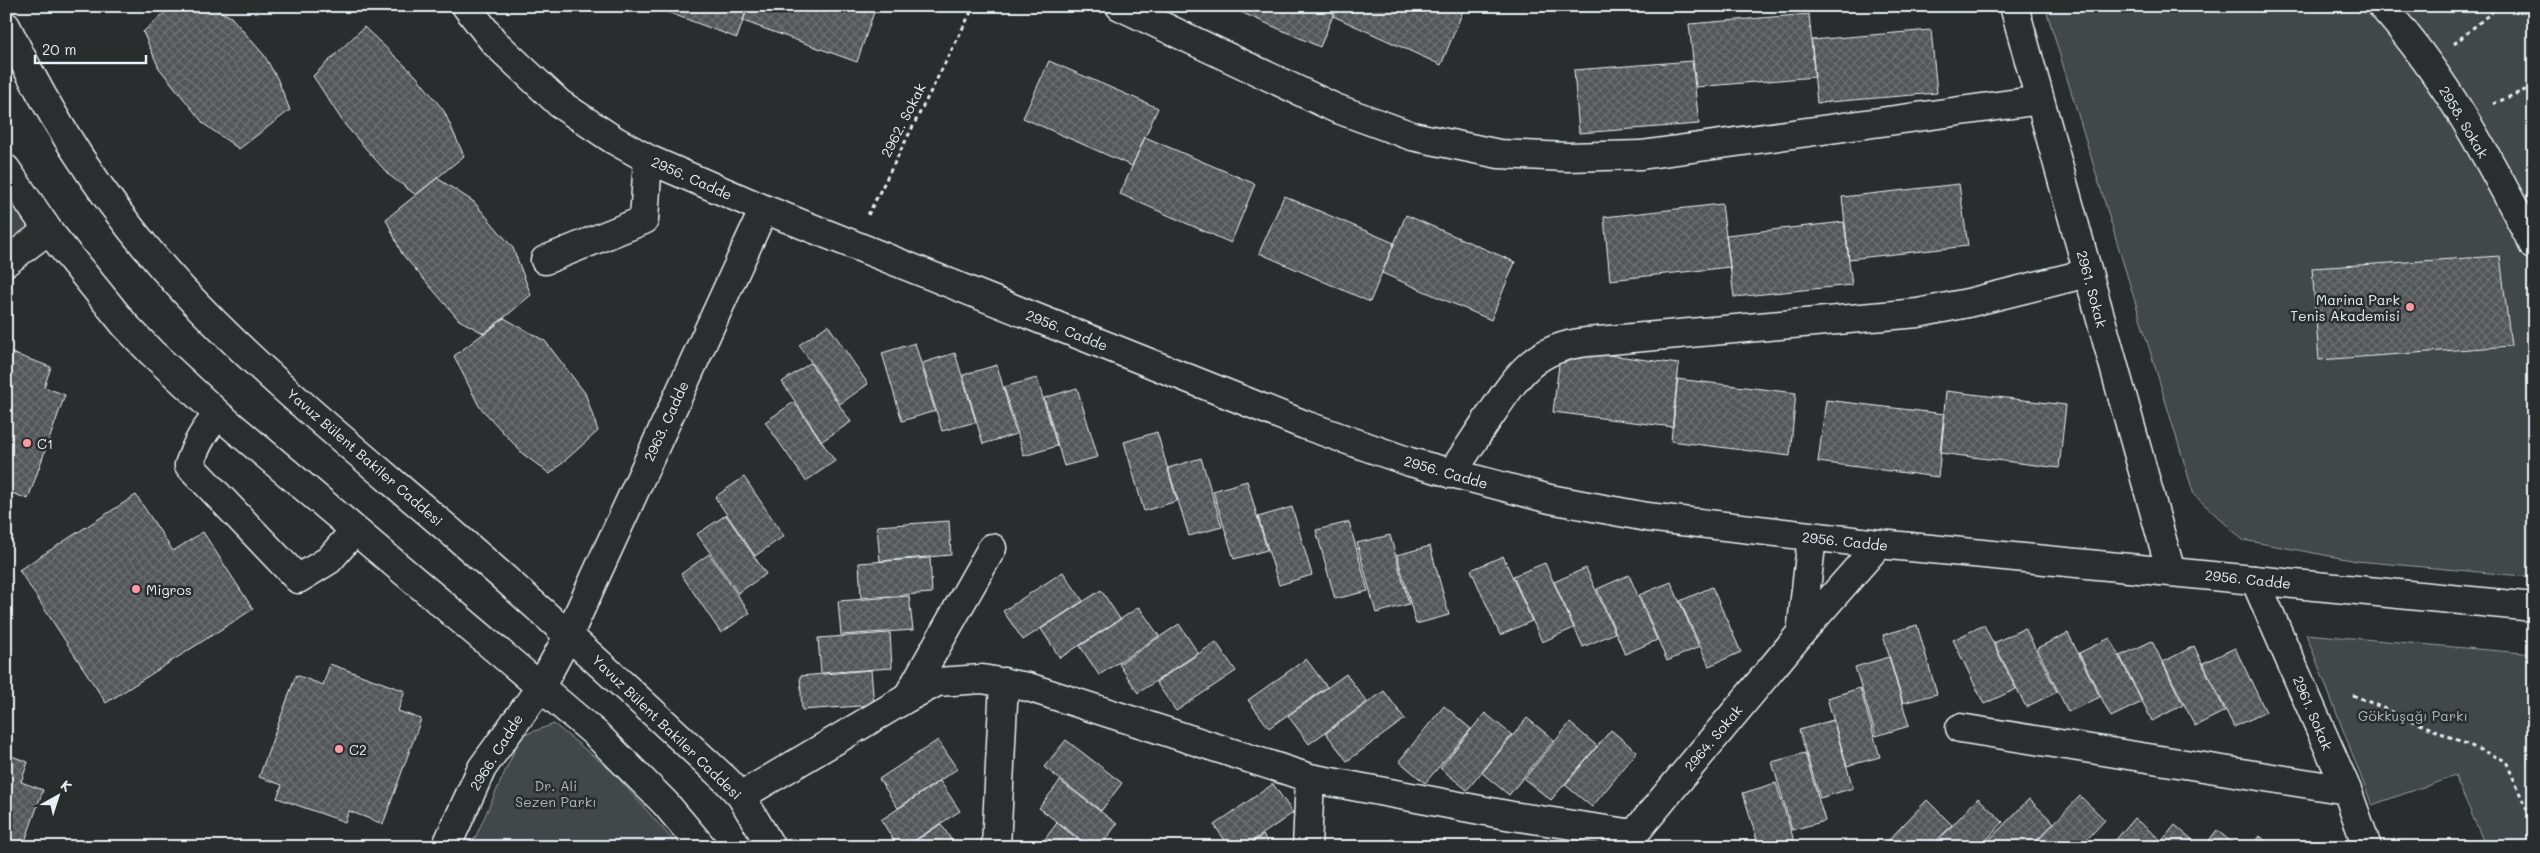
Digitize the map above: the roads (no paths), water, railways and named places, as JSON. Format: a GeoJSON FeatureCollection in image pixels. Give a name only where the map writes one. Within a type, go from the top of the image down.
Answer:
{"type":"FeatureCollection","features":[{"type":"Feature","properties":{"kind":"street","name":"2956. Cadde"},"geometry":{"type":"LineString","coordinates":[[466,6],[494,42],[560,104],[614,140],[648,159],[853,245],[1340,438],[1451,474],[1550,499],[1618,512],[1812,538],[2534,607]]}},
{"type":"Feature","properties":{"kind":"street"},"geometry":{"type":"LineString","coordinates":[[1120,6],[1334,108],[1412,136],[1499,154],[1567,157],[1641,155],[2040,100]]}},
{"type":"Feature","properties":{"kind":"street","name":"2961. Sokak"},"geometry":{"type":"LineString","coordinates":[[2014,6],[2171,572]]}},
{"type":"Feature","properties":{"kind":"street","name":"2958. Sokak"},"geometry":{"type":"LineString","coordinates":[[2382,6],[2429,65],[2462,117],[2534,246]]}},
{"type":"Feature","properties":{"kind":"street","name":"Yavuz Bülent Bakiler Caddesi"},"geometry":{"type":"LineString","coordinates":[[6,26],[54,114],[82,158],[127,222],[180,287],[278,383],[569,634],[741,796],[771,847]]}},
{"type":"Feature","properties":{"kind":"street"},"geometry":{"type":"LineString","coordinates":[[545,260],[644,220],[648,159]]}},
{"type":"Feature","properties":{"kind":"street"},"geometry":{"type":"LineString","coordinates":[[6,169],[48,230],[125,325],[151,352],[219,415],[596,734],[633,768],[702,847]]}},
{"type":"Feature","properties":{"kind":"street","name":"2963. Cadde"},"geometry":{"type":"LineString","coordinates":[[540,688],[569,634],[764,209]]}},
{"type":"Feature","properties":{"kind":"street"},"geometry":{"type":"LineString","coordinates":[[6,262],[48,230]]}},
{"type":"Feature","properties":{"kind":"street"},"geometry":{"type":"LineString","coordinates":[[1451,474],[1518,375],[1537,358],[1561,346],[1581,342],[1918,313],[1968,303],[2088,273]]}},
{"type":"Feature","properties":{"kind":"street"},"geometry":{"type":"LineString","coordinates":[[219,415],[204,432],[189,465],[298,579],[329,560],[355,530]]}},
{"type":"Feature","properties":{"kind":"street"},"geometry":{"type":"LineString","coordinates":[[1801,633],[1812,538]]}},
{"type":"Feature","properties":{"kind":"street","name":"2964. Sokak"},"geometry":{"type":"LineString","coordinates":[[1634,840],[1801,633],[1879,544]]}},
{"type":"Feature","properties":{"kind":"street"},"geometry":{"type":"LineString","coordinates":[[906,698],[992,548]]}},
{"type":"Feature","properties":{"kind":"street","name":"2961. Sokak"},"geometry":{"type":"LineString","coordinates":[[2255,580],[2347,790],[2367,847]]}},
{"type":"Feature","properties":{"kind":"street"},"geometry":{"type":"LineString","coordinates":[[741,796],[906,698],[937,682],[974,679],[1028,686],[1310,778],[1634,840]]}},
{"type":"Feature","properties":{"kind":"street"},"geometry":{"type":"LineString","coordinates":[[996,847],[1004,682]]}},
{"type":"Feature","properties":{"kind":"street","name":"2966. Cadde"},"geometry":{"type":"LineString","coordinates":[[446,847],[482,768],[540,688]]}},
{"type":"Feature","properties":{"kind":"street"},"geometry":{"type":"LineString","coordinates":[[1960,728],[2347,790]]}},
{"type":"Feature","properties":{"kind":"street"},"geometry":{"type":"LineString","coordinates":[[1308,847],[1310,778]]}},
{"type":"Feature","properties":{"kind":"place","name":"Marina Park Tenis Akademisi"},"geometry":{"type":"Point","coordinates":[2410,307]}},
{"type":"Feature","properties":{"kind":"place","name":"C1"},"geometry":{"type":"Point","coordinates":[27,443]}},
{"type":"Feature","properties":{"kind":"place","name":"Migros"},"geometry":{"type":"Point","coordinates":[136,589]}},
{"type":"Feature","properties":{"kind":"place","name":"C2"},"geometry":{"type":"Point","coordinates":[339,749]}},
{"type":"Feature","properties":{"kind":"park label","name":"Gökkuşağı Parkı"},"geometry":{"type":"Point","coordinates":[2413,715]}},
{"type":"Feature","properties":{"kind":"park label","name":"Dr. Ali Sezen Parkı"},"geometry":{"type":"Point","coordinates":[556,794]}}]}
